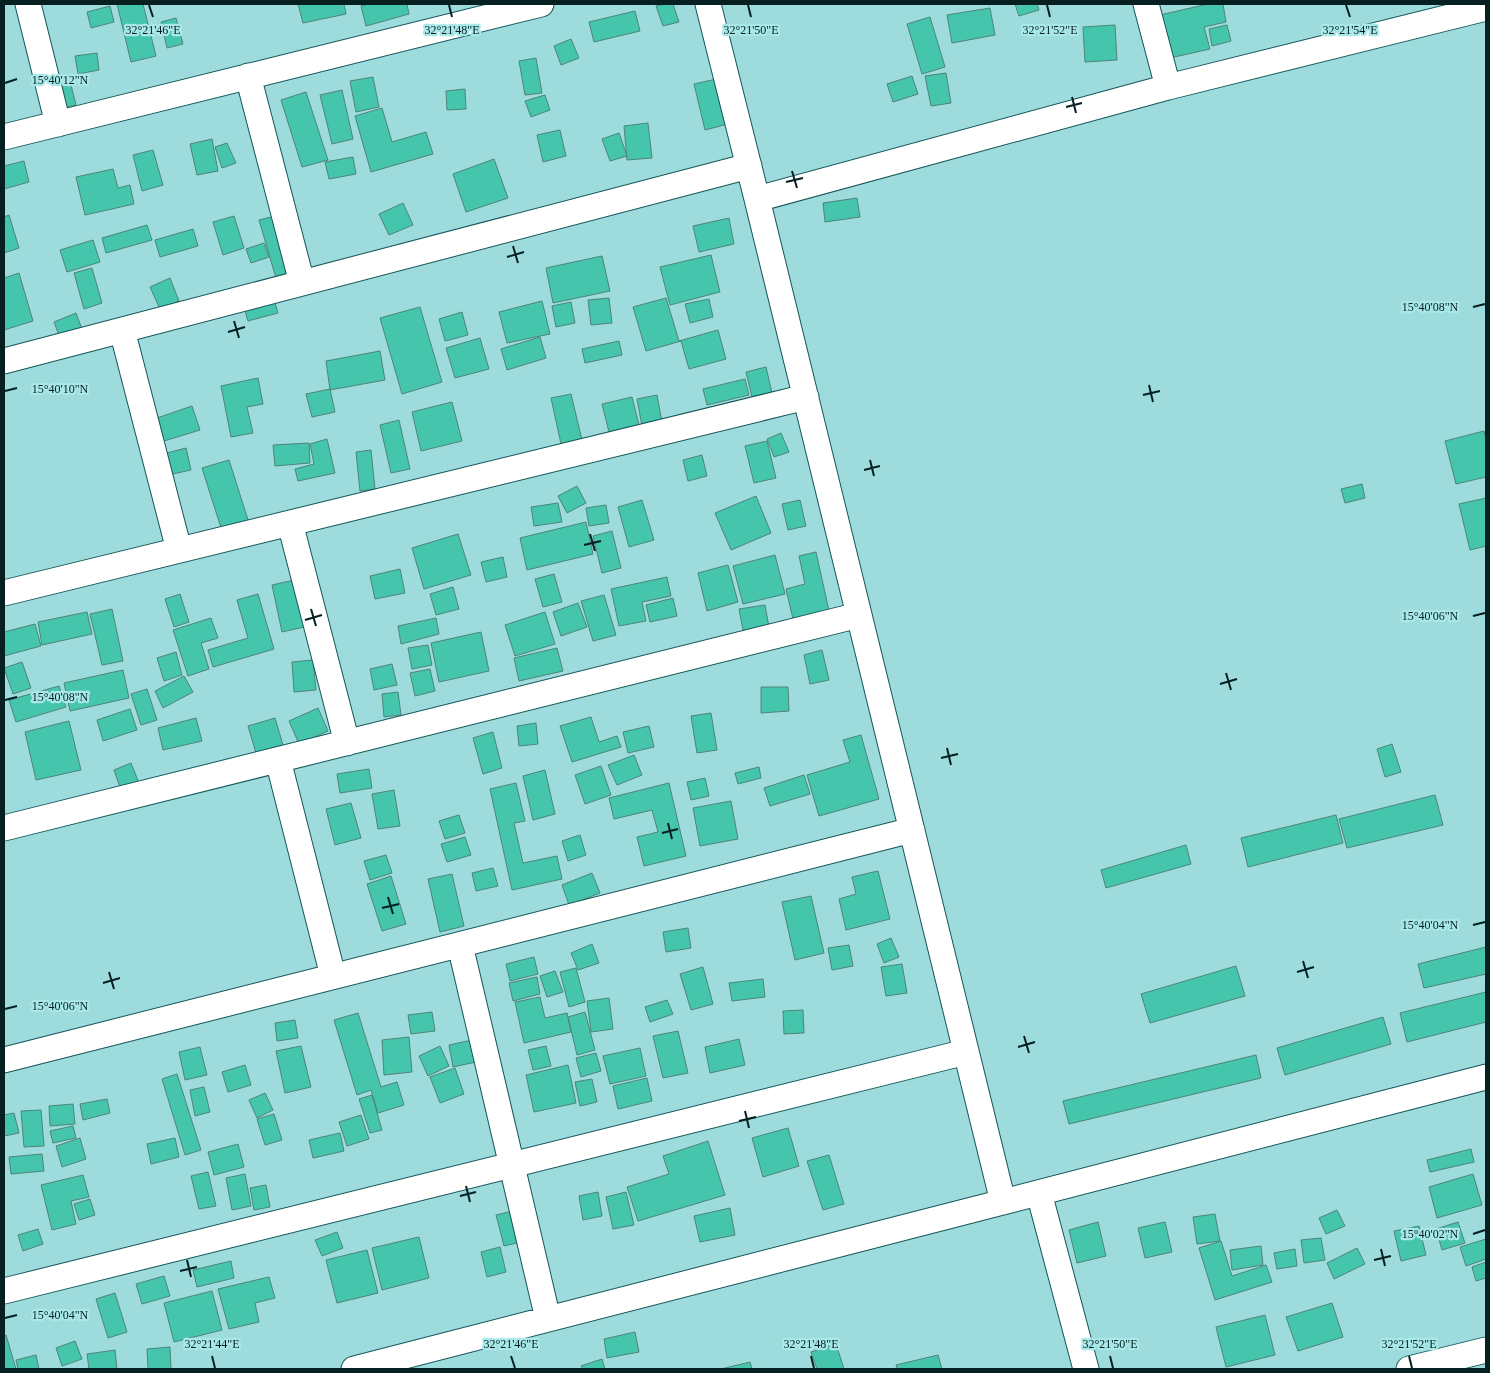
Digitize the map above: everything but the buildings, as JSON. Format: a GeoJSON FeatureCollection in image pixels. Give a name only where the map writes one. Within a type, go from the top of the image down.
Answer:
{"type":"FeatureCollection","features":[{"type":"Feature","properties":{"kind":"street"},"geometry":{"type":"LineString","coordinates":[[28,4],[58,124]]}},
{"type":"Feature","properties":{"kind":"street"},"geometry":{"type":"LineString","coordinates":[[4,137],[541,4]]}},
{"type":"Feature","properties":{"kind":"street"},"geometry":{"type":"LineString","coordinates":[[708,4],[1003,1202]]}},
{"type":"Feature","properties":{"kind":"street"},"geometry":{"type":"LineString","coordinates":[[1146,4],[1168,87]]}},
{"type":"Feature","properties":{"kind":"street"},"geometry":{"type":"LineString","coordinates":[[757,199],[1168,87],[1486,8]]}},
{"type":"Feature","properties":{"kind":"street"},"geometry":{"type":"LineString","coordinates":[[248,76],[302,283]]}},
{"type":"Feature","properties":{"kind":"street"},"geometry":{"type":"LineString","coordinates":[[4,361],[749,166]]}},
{"type":"Feature","properties":{"kind":"street"},"geometry":{"type":"LineString","coordinates":[[122,330],[179,550]]}},
{"type":"Feature","properties":{"kind":"street"},"geometry":{"type":"LineString","coordinates":[[4,593],[806,397]]}},
{"type":"Feature","properties":{"kind":"street"},"geometry":{"type":"LineString","coordinates":[[290,523],[347,743]]}},
{"type":"Feature","properties":{"kind":"street"},"geometry":{"type":"LineString","coordinates":[[4,828],[859,615]]}},
{"type":"Feature","properties":{"kind":"street"},"geometry":{"type":"LineString","coordinates":[[278,760],[333,976]]}},
{"type":"Feature","properties":{"kind":"street"},"geometry":{"type":"LineString","coordinates":[[4,1060],[912,830]]}},
{"type":"Feature","properties":{"kind":"street"},"geometry":{"type":"LineString","coordinates":[[460,945],[548,1319]]}},
{"type":"Feature","properties":{"kind":"street"},"geometry":{"type":"LineString","coordinates":[[4,1291],[966,1052]]}},
{"type":"Feature","properties":{"kind":"street"},"geometry":{"type":"LineString","coordinates":[[354,1369],[437,1359],[548,1319],[1486,1077]]}},
{"type":"Feature","properties":{"kind":"street"},"geometry":{"type":"LineString","coordinates":[[1039,1193],[1086,1369]]}},
{"type":"Feature","properties":{"kind":"street"},"geometry":{"type":"LineString","coordinates":[[1409,1369],[1486,1350]]}}]}
